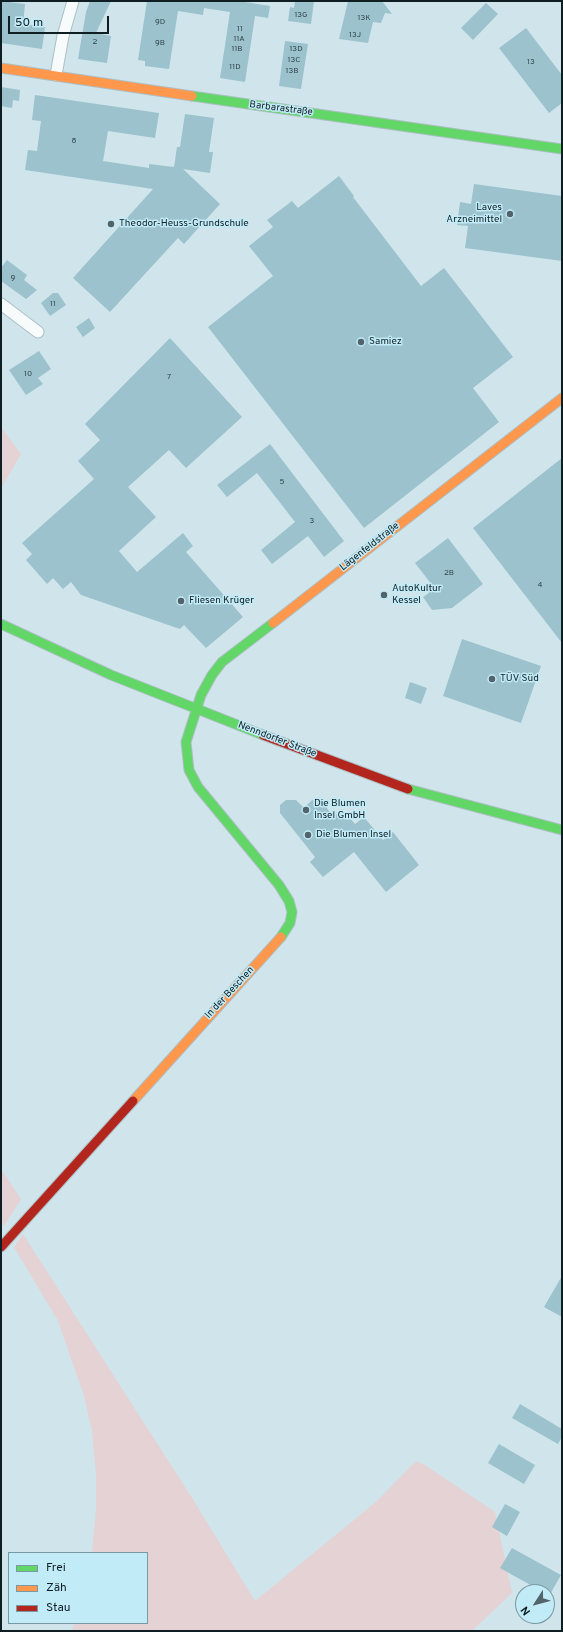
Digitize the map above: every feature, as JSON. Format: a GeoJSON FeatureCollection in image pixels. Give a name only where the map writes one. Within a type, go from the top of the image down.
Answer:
{"type":"FeatureCollection","features":[{"type":"Feature","properties":{"kind":"street"},"geometry":{"type":"LineString","coordinates":[[56,75],[63,36],[73,1]]}},
{"type":"Feature","properties":{"kind":"street","name":"Barbarastraße"},"geometry":{"type":"LineString","coordinates":[[1,68],[56,75],[240,104],[362,119],[562,149]]}},
{"type":"Feature","properties":{"kind":"street"},"geometry":{"type":"LineString","coordinates":[[1,304],[38,332]]}},
{"type":"Feature","properties":{"kind":"street","name":"Lägenfeldstraße"},"geometry":{"type":"LineString","coordinates":[[196,710],[201,695],[222,662],[562,398]]}},
{"type":"Feature","properties":{"kind":"street","name":"Nenndorfer Straße"},"geometry":{"type":"LineString","coordinates":[[1,624],[111,675],[196,710],[420,793],[562,830]]}},
{"type":"Feature","properties":{"kind":"street","name":"In der Beschen"},"geometry":{"type":"LineString","coordinates":[[1,1247],[283,935],[290,923],[292,912],[289,900],[279,885],[198,787],[189,770],[186,742],[196,710]]}},
{"type":"Feature","properties":{"kind":"shaded area"},"geometry":{"type":"Polygon","coordinates":[[[1,427],[21,454],[1,489],[1,427]]]}},
{"type":"Feature","properties":{"kind":"shaded area"},"geometry":{"type":"Polygon","coordinates":[[[1,1169],[21,1199],[4,1226],[1,1221],[1,1169]]]}},
{"type":"Feature","properties":{"kind":"shaded area"},"geometry":{"type":"Polygon","coordinates":[[[23,1234],[194,1501],[255,1601],[377,1501],[416,1461],[425,1465],[495,1512],[512,1593],[472,1631],[72,1631],[74,1624],[148,1624],[148,1552],[92,1552],[96,1508],[96,1474],[92,1431],[84,1396],[58,1321],[14,1247],[23,1234]]]}},
{"type":"Feature","properties":{"kind":"building"},"geometry":{"type":"Polygon","coordinates":[[[1,1],[25,4],[23,24],[45,27],[42,49],[1,43],[1,1]]]}},
{"type":"Feature","properties":{"kind":"building"},"geometry":{"type":"Polygon","coordinates":[[[90,1],[111,1],[96,33],[111,36],[107,63],[78,59],[86,12],[90,1]]]}},
{"type":"Feature","properties":{"kind":"building"},"geometry":{"type":"Polygon","coordinates":[[[147,1],[239,1],[270,6],[268,18],[255,16],[245,82],[220,78],[230,12],[204,8],[203,15],[178,11],[169,69],[145,66],[145,61],[138,60],[147,1]]]}},
{"type":"Feature","properties":{"kind":"building"},"geometry":{"type":"Polygon","coordinates":[[[295,1],[314,1],[311,24],[288,21],[290,7],[294,8],[295,1]]]}},
{"type":"Feature","properties":{"kind":"building"},"geometry":{"type":"Polygon","coordinates":[[[348,1],[382,1],[392,14],[385,13],[381,23],[373,22],[368,43],[339,39],[348,1]]]}},
{"type":"Feature","properties":{"kind":"building"},"geometry":{"type":"Polygon","coordinates":[[[486,3],[498,14],[473,40],[461,28],[486,3]]]}},
{"type":"Feature","properties":{"kind":"building"},"geometry":{"type":"Polygon","coordinates":[[[526,28],[562,75],[562,103],[549,113],[499,48],[526,28]]]}},
{"type":"Feature","properties":{"kind":"building"},"geometry":{"type":"Polygon","coordinates":[[[285,41],[308,44],[301,89],[279,86],[285,41]]]}},
{"type":"Feature","properties":{"kind":"building"},"geometry":{"type":"Polygon","coordinates":[[[1,87],[20,90],[19,101],[13,100],[12,108],[1,106],[1,87]]]}},
{"type":"Feature","properties":{"kind":"building"},"geometry":{"type":"Polygon","coordinates":[[[35,95],[159,113],[155,138],[108,131],[103,161],[149,168],[149,164],[174,167],[177,147],[180,147],[185,114],[214,118],[209,152],[213,152],[210,173],[183,169],[220,204],[184,244],[178,238],[110,312],[73,278],[153,189],[25,170],[28,150],[37,151],[41,121],[32,120],[35,95]]]}},
{"type":"Feature","properties":{"kind":"building","name":"Samiez"},"geometry":{"type":"Polygon","coordinates":[[[339,176],[354,196],[353,197],[421,286],[444,268],[513,357],[473,388],[499,422],[364,528],[208,327],[273,276],[249,246],[273,227],[267,220],[292,201],[298,208],[339,176]]]}},
{"type":"Feature","properties":{"kind":"building","name":"Laves Arzneimittel"},"geometry":{"type":"Polygon","coordinates":[[[474,184],[562,196],[562,261],[465,248],[468,226],[457,225],[460,202],[471,204],[474,184]]]}},
{"type":"Feature","properties":{"kind":"building"},"geometry":{"type":"Polygon","coordinates":[[[7,260],[27,275],[24,280],[37,290],[26,299],[1,281],[1,268],[7,260]]]}},
{"type":"Feature","properties":{"kind":"building"},"geometry":{"type":"Polygon","coordinates":[[[53,293],[58,293],[66,305],[50,316],[41,303],[53,293]]]}},
{"type":"Feature","properties":{"kind":"building"},"geometry":{"type":"Polygon","coordinates":[[[89,318],[95,328],[83,337],[76,327],[89,318]]]}},
{"type":"Feature","properties":{"kind":"building"},"geometry":{"type":"Polygon","coordinates":[[[170,338],[242,417],[186,468],[169,450],[128,487],[156,517],[119,551],[137,572],[183,533],[193,546],[186,552],[243,617],[206,648],[184,625],[180,629],[81,595],[71,582],[63,589],[53,578],[47,584],[26,560],[32,554],[22,543],[94,479],[78,461],[100,440],[85,424],[170,338]]]}},
{"type":"Feature","properties":{"kind":"building"},"geometry":{"type":"Polygon","coordinates":[[[39,351],[51,369],[38,378],[43,384],[26,395],[9,370],[39,351]]]}},
{"type":"Feature","properties":{"kind":"building"},"geometry":{"type":"Polygon","coordinates":[[[270,444],[344,541],[324,557],[308,536],[272,564],[261,550],[295,522],[257,473],[227,497],[217,485],[270,444]]]}},
{"type":"Feature","properties":{"kind":"building"},"geometry":{"type":"Polygon","coordinates":[[[562,458],[562,643],[473,528],[562,458]]]}},
{"type":"Feature","properties":{"kind":"building"},"geometry":{"type":"Polygon","coordinates":[[[448,538],[483,584],[452,608],[432,610],[423,597],[429,593],[426,589],[432,585],[415,563],[448,538]]]}},
{"type":"Feature","properties":{"kind":"building","name":"TÜV Süd"},"geometry":{"type":"Polygon","coordinates":[[[462,639],[541,666],[521,723],[443,696],[462,639]]]}},
{"type":"Feature","properties":{"kind":"building"},"geometry":{"type":"Polygon","coordinates":[[[410,682],[427,688],[421,704],[405,698],[410,682]]]}},
{"type":"Feature","properties":{"kind":"building"},"geometry":{"type":"Polygon","coordinates":[[[286,800],[296,800],[304,808],[312,800],[323,802],[333,817],[342,809],[355,824],[364,817],[383,840],[393,832],[419,865],[386,892],[354,852],[323,877],[310,862],[315,857],[280,813],[280,805],[286,800]]]}},
{"type":"Feature","properties":{"kind":"building"},"geometry":{"type":"Polygon","coordinates":[[[562,1276],[562,1317],[544,1307],[562,1276]]]}},
{"type":"Feature","properties":{"kind":"building"},"geometry":{"type":"Polygon","coordinates":[[[520,1404],[562,1429],[562,1437],[558,1444],[512,1418],[520,1404]]]}},
{"type":"Feature","properties":{"kind":"building"},"geometry":{"type":"Polygon","coordinates":[[[499,1444],[535,1465],[524,1484],[488,1463],[499,1444]]]}},
{"type":"Feature","properties":{"kind":"building"},"geometry":{"type":"Polygon","coordinates":[[[505,1504],[520,1512],[507,1536],[492,1527],[505,1504]]]}},
{"type":"Feature","properties":{"kind":"building"},"geometry":{"type":"Polygon","coordinates":[[[512,1548],[561,1575],[555,1586],[555,1584],[529,1584],[500,1568],[512,1548]]]}},
{"type":"Feature","properties":{"kind":"traffic: fast"},"geometry":{"type":"LineString","coordinates":[[192,96],[562,149]]}},
{"type":"Feature","properties":{"kind":"traffic: fast"},"geometry":{"type":"LineString","coordinates":[[273,623],[222,662],[212,675],[201,695],[186,742],[189,770],[198,787],[279,885],[289,901],[292,912],[290,923],[281,937]]}},
{"type":"Feature","properties":{"kind":"traffic: fast"},"geometry":{"type":"LineString","coordinates":[[1,624],[111,675],[263,735]]}},
{"type":"Feature","properties":{"kind":"traffic: fast"},"geometry":{"type":"LineString","coordinates":[[408,789],[562,830]]}},
{"type":"Feature","properties":{"kind":"traffic: slow"},"geometry":{"type":"LineString","coordinates":[[1,68],[192,96]]}},
{"type":"Feature","properties":{"kind":"traffic: slow"},"geometry":{"type":"LineString","coordinates":[[273,623],[562,398]]}},
{"type":"Feature","properties":{"kind":"traffic: slow"},"geometry":{"type":"LineString","coordinates":[[133,1101],[281,937]]}},
{"type":"Feature","properties":{"kind":"traffic: jam"},"geometry":{"type":"LineString","coordinates":[[263,735],[408,789]]}},
{"type":"Feature","properties":{"kind":"traffic: jam"},"geometry":{"type":"LineString","coordinates":[[1,1247],[133,1101]]}},
{"type":"Feature","properties":{"kind":"place","name":"Laves Arzneimittel"},"geometry":{"type":"Point","coordinates":[510,214]}},
{"type":"Feature","properties":{"kind":"place","name":"Theodor-Heuss-Grundschule"},"geometry":{"type":"Point","coordinates":[111,224]}},
{"type":"Feature","properties":{"kind":"place","name":"Samiez"},"geometry":{"type":"Point","coordinates":[361,342]}},
{"type":"Feature","properties":{"kind":"place","name":"AutoKultur Kessel"},"geometry":{"type":"Point","coordinates":[384,595]}},
{"type":"Feature","properties":{"kind":"place","name":"Fliesen Krüger"},"geometry":{"type":"Point","coordinates":[181,601]}},
{"type":"Feature","properties":{"kind":"place","name":"TÜV Süd"},"geometry":{"type":"Point","coordinates":[492,679]}},
{"type":"Feature","properties":{"kind":"place","name":"Die Blumen Insel GmbH"},"geometry":{"type":"Point","coordinates":[306,810]}},
{"type":"Feature","properties":{"kind":"place","name":"Die Blumen Insel"},"geometry":{"type":"Point","coordinates":[308,835]}}]}
